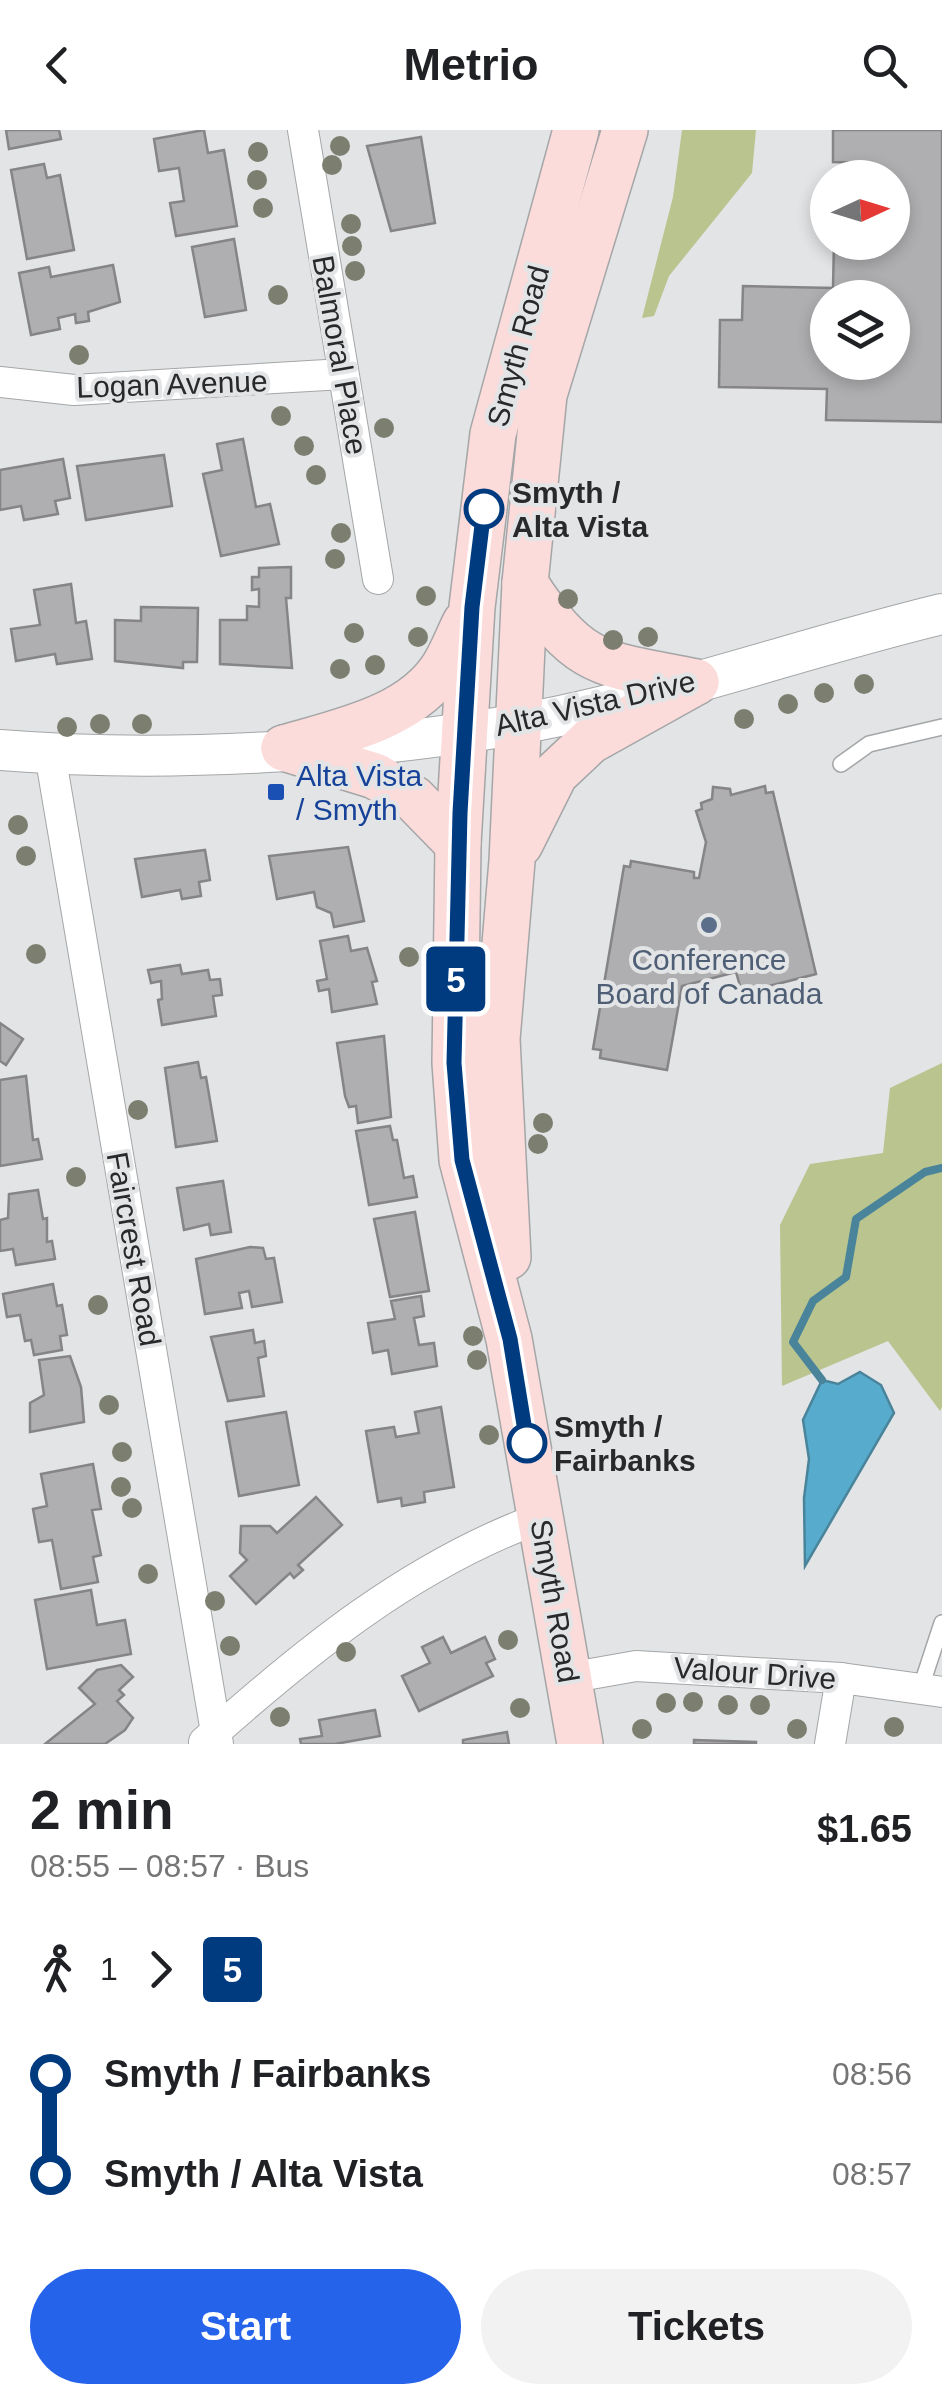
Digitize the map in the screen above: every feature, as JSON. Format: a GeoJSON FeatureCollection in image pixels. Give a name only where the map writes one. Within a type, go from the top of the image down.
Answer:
{"type":"FeatureCollection","features":[{"type":"Feature","properties":{"kind":"main road","name":"Smyth Road"},"geometry":{"type":"LineString","coordinates":[[576,130],[493,434],[472,607],[458,844],[454,1063],[462,1160],[510,1339],[580,1744]]}},
{"type":"Feature","properties":{"kind":"main road","name":"Smyth Road"},"geometry":{"type":"LineString","coordinates":[[510,1339],[496,1039],[512,861],[525,584],[544,394],[625,130]]}},
{"type":"Feature","properties":{"kind":"main road"},"geometry":{"type":"LineString","coordinates":[[525,584],[549,620],[580,652],[604,663],[696,682]]}},
{"type":"Feature","properties":{"kind":"main road"},"geometry":{"type":"LineString","coordinates":[[284,748],[375,721],[427,686],[444,666],[472,607]]}},
{"type":"Feature","properties":{"kind":"main road"},"geometry":{"type":"LineString","coordinates":[[512,861],[546,788],[590,740],[696,682]]}},
{"type":"Feature","properties":{"kind":"main road"},"geometry":{"type":"LineString","coordinates":[[284,748],[375,776],[414,798],[458,844]]}},
{"type":"Feature","properties":{"kind":"street","name":"Balmoral Place"},"geometry":{"type":"LineString","coordinates":[[303,130],[378,579]]}},
{"type":"Feature","properties":{"kind":"street","name":"Logan Avenue"},"geometry":{"type":"LineString","coordinates":[[0,382],[74,390],[343,374]]}},
{"type":"Feature","properties":{"kind":"street","name":"Alta Vista Drive"},"geometry":{"type":"LineString","coordinates":[[0,750],[50,754],[284,748],[516,724],[696,682],[942,614]]}},
{"type":"Feature","properties":{"kind":"street","name":"Faircrest Road"},"geometry":{"type":"LineString","coordinates":[[50,754],[212,1740]]}},
{"type":"Feature","properties":{"kind":"street"},"geometry":{"type":"LineString","coordinates":[[212,1740],[322,1642],[411,1578],[488,1537],[540,1518]]}},
{"type":"Feature","properties":{"kind":"street","name":"Valour Drive"},"geometry":{"type":"LineString","coordinates":[[568,1678],[636,1666],[841,1678],[932,1690]]}},
{"type":"Feature","properties":{"kind":"street"},"geometry":{"type":"LineString","coordinates":[[830,1744],[841,1678]]}},
{"type":"Feature","properties":{"kind":"lane"},"geometry":{"type":"LineString","coordinates":[[841,764],[869,744],[942,726]]}},
{"type":"Feature","properties":{"kind":"lane"},"geometry":{"type":"LineString","coordinates":[[932,1690],[942,1624]]}},
{"type":"Feature","properties":{"kind":"green space"},"geometry":{"type":"Polygon","coordinates":[[[682,130],[756,130],[752,173],[669,276],[654,316],[642,318],[673,197],[682,130]]]}},
{"type":"Feature","properties":{"kind":"green space"},"geometry":{"type":"Polygon","coordinates":[[[942,1063],[942,1407],[940,1411],[888,1341],[782,1386],[780,1225],[810,1164],[883,1153],[890,1088],[942,1063]]]}},
{"type":"Feature","properties":{"kind":"water"},"geometry":{"type":"Polygon","coordinates":[[[860,1372],[881,1385],[894,1413],[805,1566],[804,1498],[809,1459],[803,1420],[822,1380],[838,1384],[860,1372]]]}},
{"type":"Feature","properties":{"kind":"building"},"geometry":{"type":"Polygon","coordinates":[[[6,130],[59,130],[61,139],[9,149],[6,130]]]}},
{"type":"Feature","properties":{"kind":"building"},"geometry":{"type":"Polygon","coordinates":[[[204,130],[208,153],[224,150],[237,226],[176,236],[170,203],[184,201],[179,168],[159,171],[154,139],[204,130]]]}},
{"type":"Feature","properties":{"kind":"building"},"geometry":{"type":"Polygon","coordinates":[[[833,130],[942,130],[942,422],[826,420],[827,389],[719,387],[720,320],[742,320],[743,286],[810,287],[810,380],[910,380],[910,280],[833,280],[834,260],[910,260],[910,160],[833,160],[833,130]]]}},
{"type":"Feature","properties":{"kind":"building"},"geometry":{"type":"Polygon","coordinates":[[[421,137],[435,223],[391,231],[367,146],[421,137]]]}},
{"type":"Feature","properties":{"kind":"building"},"geometry":{"type":"Polygon","coordinates":[[[44,164],[47,178],[60,175],[74,250],[27,259],[11,170],[44,164]]]}},
{"type":"Feature","properties":{"kind":"building"},"geometry":{"type":"Polygon","coordinates":[[[234,239],[246,310],[205,317],[192,247],[234,239]]]}},
{"type":"Feature","properties":{"kind":"building"},"geometry":{"type":"Polygon","coordinates":[[[113,265],[120,302],[88,312],[89,321],[76,323],[75,314],[58,318],[60,329],[31,335],[19,273],[49,267],[51,277],[113,265]]]}},
{"type":"Feature","properties":{"kind":"building"},"geometry":{"type":"Polygon","coordinates":[[[243,439],[256,507],[270,504],[279,544],[221,556],[203,474],[222,470],[217,444],[243,439]]]}},
{"type":"Feature","properties":{"kind":"building"},"geometry":{"type":"Polygon","coordinates":[[[164,455],[172,506],[86,520],[77,466],[164,455]]]}},
{"type":"Feature","properties":{"kind":"building"},"geometry":{"type":"Polygon","coordinates":[[[63,459],[70,498],[55,501],[58,514],[24,520],[21,506],[0,510],[0,470],[63,459]]]}},
{"type":"Feature","properties":{"kind":"building"},"geometry":{"type":"Polygon","coordinates":[[[291,567],[291,598],[286,598],[292,668],[220,664],[220,620],[247,620],[247,606],[259,607],[259,589],[252,590],[252,577],[259,577],[259,568],[291,567]]]}},
{"type":"Feature","properties":{"kind":"building"},"geometry":{"type":"Polygon","coordinates":[[[71,584],[76,623],[86,621],[92,659],[57,664],[55,654],[16,661],[11,629],[40,625],[34,590],[71,584]]]}},
{"type":"Feature","properties":{"kind":"building"},"geometry":{"type":"Polygon","coordinates":[[[141,607],[198,608],[197,662],[183,662],[183,668],[115,661],[115,620],[141,621],[141,607]]]}},
{"type":"Feature","properties":{"kind":"building","name":"Conference Board of Canada"},"geometry":{"type":"Polygon","coordinates":[[[765,786],[766,793],[773,792],[816,974],[742,993],[736,972],[682,986],[667,1070],[600,1058],[601,1050],[593,1049],[624,866],[630,867],[631,861],[694,872],[694,878],[699,878],[706,842],[696,811],[702,809],[701,803],[712,799],[713,787],[730,789],[731,795],[765,786]]]}},
{"type":"Feature","properties":{"kind":"building"},"geometry":{"type":"Polygon","coordinates":[[[348,847],[364,921],[334,927],[331,913],[317,907],[314,892],[277,899],[269,856],[348,847]]]}},
{"type":"Feature","properties":{"kind":"building"},"geometry":{"type":"Polygon","coordinates":[[[205,850],[210,880],[199,882],[201,896],[182,899],[180,890],[142,897],[135,859],[205,850]]]}},
{"type":"Feature","properties":{"kind":"building"},"geometry":{"type":"Polygon","coordinates":[[[348,936],[351,951],[367,948],[377,981],[372,982],[377,1004],[332,1012],[329,989],[319,991],[317,981],[327,979],[320,941],[348,936]]]}},
{"type":"Feature","properties":{"kind":"building"},"geometry":{"type":"Polygon","coordinates":[[[180,965],[182,974],[208,970],[210,980],[220,979],[222,995],[213,996],[216,1016],[162,1025],[158,1000],[162,999],[161,981],[151,983],[148,970],[180,965]]]}},
{"type":"Feature","properties":{"kind":"building"},"geometry":{"type":"Polygon","coordinates":[[[0,1023],[23,1039],[6,1065],[0,1061],[0,1023]]]}},
{"type":"Feature","properties":{"kind":"building"},"geometry":{"type":"Polygon","coordinates":[[[384,1036],[391,1117],[358,1123],[356,1106],[349,1107],[345,1096],[337,1043],[384,1036]]]}},
{"type":"Feature","properties":{"kind":"building"},"geometry":{"type":"Polygon","coordinates":[[[198,1062],[201,1078],[206,1077],[217,1141],[176,1147],[165,1068],[198,1062]]]}},
{"type":"Feature","properties":{"kind":"building"},"geometry":{"type":"Polygon","coordinates":[[[26,1076],[33,1140],[38,1139],[42,1159],[0,1166],[0,1080],[26,1076]]]}},
{"type":"Feature","properties":{"kind":"building"},"geometry":{"type":"Polygon","coordinates":[[[390,1126],[393,1140],[397,1140],[404,1178],[413,1176],[417,1197],[369,1205],[356,1131],[390,1126]]]}},
{"type":"Feature","properties":{"kind":"building"},"geometry":{"type":"Polygon","coordinates":[[[223,1181],[231,1232],[211,1235],[209,1224],[184,1230],[177,1188],[223,1181]]]}},
{"type":"Feature","properties":{"kind":"building"},"geometry":{"type":"Polygon","coordinates":[[[38,1190],[43,1219],[47,1218],[47,1242],[52,1241],[55,1259],[16,1265],[13,1249],[0,1251],[0,1220],[8,1218],[9,1194],[38,1190]]]}},
{"type":"Feature","properties":{"kind":"building"},"geometry":{"type":"Polygon","coordinates":[[[415,1212],[429,1291],[390,1297],[374,1219],[415,1212]]]}},
{"type":"Feature","properties":{"kind":"building"},"geometry":{"type":"Polygon","coordinates":[[[250,1247],[263,1248],[266,1259],[274,1258],[282,1302],[252,1307],[249,1291],[239,1293],[242,1308],[205,1314],[196,1259],[250,1247]]]}},
{"type":"Feature","properties":{"kind":"building"},"geometry":{"type":"Polygon","coordinates":[[[53,1284],[57,1306],[62,1305],[67,1335],[60,1336],[62,1350],[34,1355],[31,1340],[25,1341],[20,1315],[7,1317],[3,1294],[53,1284]]]}},
{"type":"Feature","properties":{"kind":"building"},"geometry":{"type":"Polygon","coordinates":[[[421,1296],[424,1316],[414,1318],[419,1345],[434,1343],[437,1366],[392,1374],[388,1350],[373,1353],[368,1323],[395,1319],[391,1301],[421,1296]]]}},
{"type":"Feature","properties":{"kind":"building"},"geometry":{"type":"Polygon","coordinates":[[[253,1330],[255,1343],[264,1341],[266,1356],[258,1358],[264,1396],[228,1401],[211,1337],[253,1330]]]}},
{"type":"Feature","properties":{"kind":"building"},"geometry":{"type":"Polygon","coordinates":[[[70,1356],[81,1387],[84,1422],[30,1432],[30,1403],[44,1395],[39,1360],[70,1356]]]}},
{"type":"Feature","properties":{"kind":"building"},"geometry":{"type":"Polygon","coordinates":[[[441,1407],[454,1487],[424,1492],[425,1502],[402,1506],[401,1498],[378,1502],[366,1431],[394,1427],[396,1437],[419,1433],[415,1412],[441,1407]]]}},
{"type":"Feature","properties":{"kind":"building"},"geometry":{"type":"Polygon","coordinates":[[[286,1412],[299,1485],[239,1496],[226,1422],[286,1412]]]}},
{"type":"Feature","properties":{"kind":"building"},"geometry":{"type":"Polygon","coordinates":[[[93,1464],[101,1509],[92,1510],[101,1555],[93,1557],[98,1582],[61,1589],[52,1540],[39,1542],[33,1509],[47,1506],[41,1474],[93,1464]]]}},
{"type":"Feature","properties":{"kind":"building"},"geometry":{"type":"Polygon","coordinates":[[[316,1497],[342,1525],[298,1565],[303,1570],[294,1578],[290,1573],[256,1604],[230,1576],[247,1560],[240,1553],[241,1526],[270,1526],[277,1533],[316,1497]]]}},
{"type":"Feature","properties":{"kind":"building"},"geometry":{"type":"Polygon","coordinates":[[[91,1590],[97,1625],[125,1620],[131,1654],[47,1669],[35,1600],[91,1590]]]}},
{"type":"Feature","properties":{"kind":"building"},"geometry":{"type":"Polygon","coordinates":[[[443,1637],[451,1653],[485,1637],[495,1659],[486,1663],[493,1676],[419,1711],[402,1676],[430,1663],[422,1647],[443,1637]]]}},
{"type":"Feature","properties":{"kind":"building"},"geometry":{"type":"Polygon","coordinates":[[[121,1665],[133,1677],[119,1690],[124,1695],[117,1701],[133,1718],[125,1730],[105,1744],[45,1744],[95,1704],[79,1688],[97,1670],[121,1665]]]}},
{"type":"Feature","properties":{"kind":"building"},"geometry":{"type":"Polygon","coordinates":[[[375,1710],[380,1736],[335,1744],[301,1744],[300,1739],[322,1736],[319,1720],[375,1710]]]}},
{"type":"Feature","properties":{"kind":"building"},"geometry":{"type":"Polygon","coordinates":[[[507,1732],[509,1744],[463,1744],[463,1740],[507,1732]]]}},
{"type":"Feature","properties":{"kind":"building"},"geometry":{"type":"Polygon","coordinates":[[[694,1740],[756,1742],[756,1744],[694,1744],[694,1740]]]}},
{"type":"Feature","properties":{"kind":"waterway"},"geometry":{"type":"LineString","coordinates":[[822,1380],[793,1342],[813,1301],[846,1277],[856,1219],[925,1172],[942,1168]]}},
{"type":"Feature","properties":{"kind":"bus line","name":"5"},"geometry":{"type":"LineString","coordinates":[[484,509],[472,607],[458,844],[454,1063],[462,1160],[510,1339],[527,1443]]}},
{"type":"Feature","properties":{"kind":"place","name":"Smyth / Alta Vista"},"geometry":{"type":"Point","coordinates":[484,509]}},
{"type":"Feature","properties":{"kind":"place","name":"Alta Vista / Smyth"},"geometry":{"type":"Point","coordinates":[276,792]}},
{"type":"Feature","properties":{"kind":"place","name":"Conference Board of Canada"},"geometry":{"type":"Point","coordinates":[709,925]}},
{"type":"Feature","properties":{"kind":"place","name":"Smyth / Fairbanks"},"geometry":{"type":"Point","coordinates":[527,1443]}}]}
